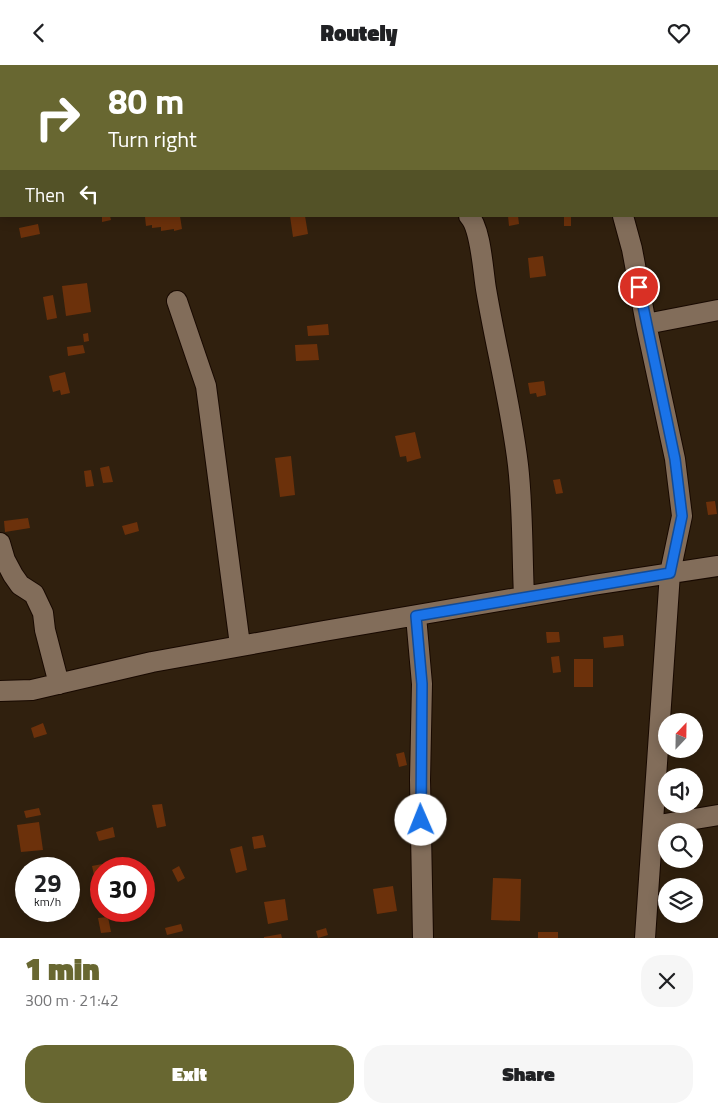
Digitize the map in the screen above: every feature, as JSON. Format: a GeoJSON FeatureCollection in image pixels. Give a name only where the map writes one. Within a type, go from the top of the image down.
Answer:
{"type":"FeatureCollection","features":[{"type":"Feature","properties":{"kind":"street"},"geometry":{"type":"LineString","coordinates":[[470,217],[473,220],[479,241],[518,466],[524,597]]}},
{"type":"Feature","properties":{"kind":"street"},"geometry":{"type":"LineString","coordinates":[[623,217],[632,249],[646,325],[675,459],[682,516],[670,573],[646,938]]}},
{"type":"Feature","properties":{"kind":"street"},"geometry":{"type":"LineString","coordinates":[[177,301],[206,386],[240,645]]}},
{"type":"Feature","properties":{"kind":"street"},"geometry":{"type":"LineString","coordinates":[[646,325],[718,310]]}},
{"type":"Feature","properties":{"kind":"street"},"geometry":{"type":"LineString","coordinates":[[0,543],[13,575],[20,585],[34,594],[43,613],[45,630],[59,684]]}},
{"type":"Feature","properties":{"kind":"street"},"geometry":{"type":"LineString","coordinates":[[0,691],[32,690],[152,662],[240,645],[670,573],[718,567]]}},
{"type":"Feature","properties":{"kind":"street"},"geometry":{"type":"LineString","coordinates":[[416,616],[422,684],[420,780],[424,938]]}},
{"type":"Feature","properties":{"kind":"street"},"geometry":{"type":"LineString","coordinates":[[653,826],[718,815]]}},
{"type":"Feature","properties":{"kind":"building"},"geometry":{"type":"Polygon","coordinates":[[[102,217],[110,217],[111,220],[102,222],[102,217]]]}},
{"type":"Feature","properties":{"kind":"building"},"geometry":{"type":"Polygon","coordinates":[[[145,217],[180,217],[182,229],[161,231],[161,227],[152,228],[152,225],[146,226],[145,217]]]}},
{"type":"Feature","properties":{"kind":"building"},"geometry":{"type":"Polygon","coordinates":[[[290,217],[305,217],[308,234],[293,237],[290,217]]]}},
{"type":"Feature","properties":{"kind":"building"},"geometry":{"type":"Polygon","coordinates":[[[508,217],[518,217],[519,224],[509,226],[508,217]]]}},
{"type":"Feature","properties":{"kind":"building"},"geometry":{"type":"Polygon","coordinates":[[[564,217],[571,217],[571,226],[564,226],[564,217]]]}},
{"type":"Feature","properties":{"kind":"building"},"geometry":{"type":"Polygon","coordinates":[[[38,224],[40,234],[21,238],[19,228],[38,224]]]}},
{"type":"Feature","properties":{"kind":"building"},"geometry":{"type":"Polygon","coordinates":[[[543,256],[546,276],[530,278],[528,258],[543,256]]]}},
{"type":"Feature","properties":{"kind":"building"},"geometry":{"type":"Polygon","coordinates":[[[87,283],[91,312],[66,316],[62,286],[87,283]]]}},
{"type":"Feature","properties":{"kind":"building"},"geometry":{"type":"Polygon","coordinates":[[[53,295],[57,318],[47,320],[43,297],[53,295]]]}},
{"type":"Feature","properties":{"kind":"building"},"geometry":{"type":"Polygon","coordinates":[[[328,324],[329,335],[308,336],[307,326],[328,324]]]}},
{"type":"Feature","properties":{"kind":"building"},"geometry":{"type":"Polygon","coordinates":[[[88,333],[89,341],[84,342],[83,334],[88,333]]]}},
{"type":"Feature","properties":{"kind":"building"},"geometry":{"type":"Polygon","coordinates":[[[317,344],[319,360],[296,361],[295,345],[317,344]]]}},
{"type":"Feature","properties":{"kind":"building"},"geometry":{"type":"Polygon","coordinates":[[[83,345],[85,353],[68,356],[67,347],[83,345]]]}},
{"type":"Feature","properties":{"kind":"building"},"geometry":{"type":"Polygon","coordinates":[[[65,372],[70,393],[61,395],[60,390],[53,392],[49,376],[65,372]]]}},
{"type":"Feature","properties":{"kind":"building"},"geometry":{"type":"Polygon","coordinates":[[[544,381],[546,395],[537,397],[536,393],[530,394],[528,383],[544,381]]]}},
{"type":"Feature","properties":{"kind":"building"},"geometry":{"type":"Polygon","coordinates":[[[415,432],[421,458],[407,462],[406,456],[400,457],[395,436],[415,432]]]}},
{"type":"Feature","properties":{"kind":"building"},"geometry":{"type":"Polygon","coordinates":[[[291,456],[295,495],[280,497],[275,458],[291,456]]]}},
{"type":"Feature","properties":{"kind":"building"},"geometry":{"type":"Polygon","coordinates":[[[109,466],[113,482],[103,483],[100,468],[109,466]]]}},
{"type":"Feature","properties":{"kind":"building"},"geometry":{"type":"Polygon","coordinates":[[[91,470],[94,486],[86,487],[84,471],[91,470]]]}},
{"type":"Feature","properties":{"kind":"building"},"geometry":{"type":"Polygon","coordinates":[[[560,479],[563,493],[556,494],[553,480],[560,479]]]}},
{"type":"Feature","properties":{"kind":"building"},"geometry":{"type":"Polygon","coordinates":[[[715,501],[717,514],[708,515],[706,502],[715,501]]]}},
{"type":"Feature","properties":{"kind":"building"},"geometry":{"type":"Polygon","coordinates":[[[28,518],[30,528],[5,532],[4,521],[28,518]]]}},
{"type":"Feature","properties":{"kind":"building"},"geometry":{"type":"Polygon","coordinates":[[[137,522],[139,531],[125,535],[122,526],[137,522]]]}},
{"type":"Feature","properties":{"kind":"building"},"geometry":{"type":"Polygon","coordinates":[[[546,632],[559,632],[560,642],[547,643],[546,632]]]}},
{"type":"Feature","properties":{"kind":"building"},"geometry":{"type":"Polygon","coordinates":[[[623,635],[624,646],[604,648],[603,637],[623,635]]]}},
{"type":"Feature","properties":{"kind":"building"},"geometry":{"type":"Polygon","coordinates":[[[559,656],[561,672],[553,673],[551,657],[559,656]]]}},
{"type":"Feature","properties":{"kind":"building"},"geometry":{"type":"Polygon","coordinates":[[[574,659],[593,659],[593,687],[574,687],[574,659]]]}},
{"type":"Feature","properties":{"kind":"building"},"geometry":{"type":"Polygon","coordinates":[[[43,723],[47,734],[34,738],[31,728],[43,723]]]}},
{"type":"Feature","properties":{"kind":"building"},"geometry":{"type":"Polygon","coordinates":[[[404,752],[407,765],[399,767],[396,754],[404,752]]]}},
{"type":"Feature","properties":{"kind":"building"},"geometry":{"type":"Polygon","coordinates":[[[162,804],[166,826],[157,828],[152,805],[162,804]]]}},
{"type":"Feature","properties":{"kind":"building"},"geometry":{"type":"Polygon","coordinates":[[[39,808],[41,815],[26,818],[24,811],[39,808]]]}},
{"type":"Feature","properties":{"kind":"building"},"geometry":{"type":"Polygon","coordinates":[[[39,822],[43,850],[21,852],[17,825],[39,822]]]}},
{"type":"Feature","properties":{"kind":"building"},"geometry":{"type":"Polygon","coordinates":[[[113,827],[115,837],[99,841],[96,832],[113,827]]]}},
{"type":"Feature","properties":{"kind":"building"},"geometry":{"type":"Polygon","coordinates":[[[263,835],[266,847],[254,849],[252,837],[263,835]]]}},
{"type":"Feature","properties":{"kind":"building"},"geometry":{"type":"Polygon","coordinates":[[[242,846],[247,870],[236,873],[230,849],[242,846]]]}},
{"type":"Feature","properties":{"kind":"building"},"geometry":{"type":"Polygon","coordinates":[[[179,866],[185,878],[178,882],[172,870],[179,866]]]}},
{"type":"Feature","properties":{"kind":"building"},"geometry":{"type":"Polygon","coordinates":[[[493,878],[521,879],[520,921],[491,920],[493,878]]]}},
{"type":"Feature","properties":{"kind":"building"},"geometry":{"type":"Polygon","coordinates":[[[393,886],[397,911],[377,914],[373,889],[393,886]]]}},
{"type":"Feature","properties":{"kind":"building"},"geometry":{"type":"Polygon","coordinates":[[[285,899],[288,920],[268,924],[264,902],[285,899]]]}},
{"type":"Feature","properties":{"kind":"building"},"geometry":{"type":"Polygon","coordinates":[[[99,922],[109,922],[111,932],[101,933],[99,922]]]}},
{"type":"Feature","properties":{"kind":"building"},"geometry":{"type":"Polygon","coordinates":[[[181,924],[183,931],[167,935],[165,928],[181,924]]]}},
{"type":"Feature","properties":{"kind":"building"},"geometry":{"type":"Polygon","coordinates":[[[326,928],[328,935],[318,938],[316,931],[326,928]]]}},
{"type":"Feature","properties":{"kind":"building"},"geometry":{"type":"Polygon","coordinates":[[[538,932],[558,932],[558,938],[538,938],[538,932]]]}},
{"type":"Feature","properties":{"kind":"building"},"geometry":{"type":"Polygon","coordinates":[[[281,934],[282,938],[264,938],[264,937],[281,934]]]}},
{"type":"Feature","properties":{"kind":"route"},"geometry":{"type":"LineString","coordinates":[[421,820],[422,684],[416,616],[670,573],[682,516],[675,459],[639,287]]}}]}
